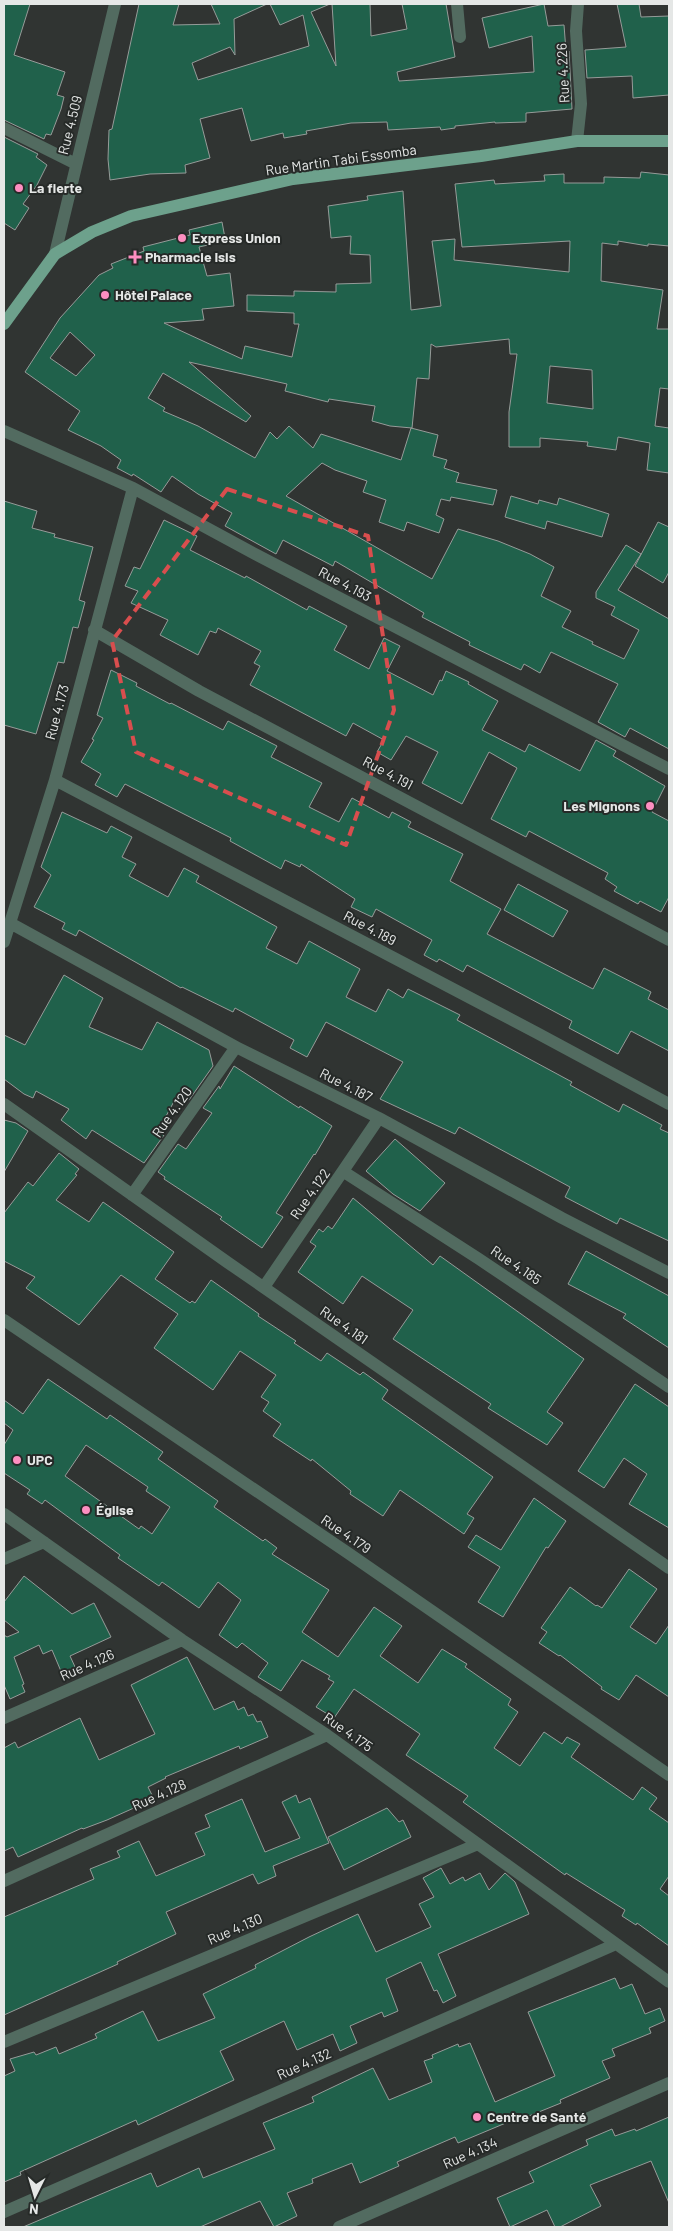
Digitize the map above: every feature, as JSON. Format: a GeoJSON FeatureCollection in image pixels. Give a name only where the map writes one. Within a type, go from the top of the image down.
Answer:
{"type":"FeatureCollection","features":[{"type":"Feature","properties":{"kind":"main road","name":"Rue Martin Tabi Essomba"},"geometry":{"type":"LineString","coordinates":[[4,324],[55,254],[92,232],[131,216],[293,179],[481,156],[577,141],[669,141]]}},
{"type":"Feature","properties":{"kind":"street","name":"Rue 4.509"},"geometry":{"type":"LineString","coordinates":[[55,254],[115,4]]}},
{"type":"Feature","properties":{"kind":"street"},"geometry":{"type":"LineString","coordinates":[[457,4],[460,37]]}},
{"type":"Feature","properties":{"kind":"street","name":"Rue 4.226"},"geometry":{"type":"LineString","coordinates":[[577,141],[581,104],[576,31],[578,4]]}},
{"type":"Feature","properties":{"kind":"street"},"geometry":{"type":"LineString","coordinates":[[4,128],[76,164]]}},
{"type":"Feature","properties":{"kind":"street","name":"Rue 4.193"},"geometry":{"type":"LineString","coordinates":[[4,430],[133,488],[255,554],[669,770]]}},
{"type":"Feature","properties":{"kind":"street","name":"Rue 4.173"},"geometry":{"type":"LineString","coordinates":[[4,942],[55,780],[133,488]]}},
{"type":"Feature","properties":{"kind":"street","name":"Rue 4.191"},"geometry":{"type":"LineString","coordinates":[[94,630],[199,691],[669,940]]}},
{"type":"Feature","properties":{"kind":"street","name":"Rue 4.189"},"geometry":{"type":"LineString","coordinates":[[55,780],[669,1104]]}},
{"type":"Feature","properties":{"kind":"street","name":"Rue 4.187"},"geometry":{"type":"LineString","coordinates":[[10,923],[236,1047],[379,1118],[528,1200],[669,1273]]}},
{"type":"Feature","properties":{"kind":"street","name":"Rue 4.120"},"geometry":{"type":"LineString","coordinates":[[132,1194],[236,1047]]}},
{"type":"Feature","properties":{"kind":"street","name":"Rue 4.181"},"geometry":{"type":"LineString","coordinates":[[4,1104],[669,1568]]}},
{"type":"Feature","properties":{"kind":"street","name":"Rue 4.122"},"geometry":{"type":"LineString","coordinates":[[264,1287],[379,1118]]}},
{"type":"Feature","properties":{"kind":"street","name":"Rue 4.185"},"geometry":{"type":"LineString","coordinates":[[344,1172],[479,1258],[669,1387]]}},
{"type":"Feature","properties":{"kind":"street","name":"Rue 4.179"},"geometry":{"type":"LineString","coordinates":[[4,1320],[340,1547],[669,1775]]}},
{"type":"Feature","properties":{"kind":"street","name":"Rue 4.175"},"geometry":{"type":"LineString","coordinates":[[4,1514],[182,1640],[327,1735],[669,1982]]}},
{"type":"Feature","properties":{"kind":"street"},"geometry":{"type":"LineString","coordinates":[[4,1559],[44,1542]]}},
{"type":"Feature","properties":{"kind":"street","name":"Rue 4.126"},"geometry":{"type":"LineString","coordinates":[[4,1718],[182,1640]]}},
{"type":"Feature","properties":{"kind":"street","name":"Rue 4.128"},"geometry":{"type":"LineString","coordinates":[[4,1881],[327,1735]]}},
{"type":"Feature","properties":{"kind":"street","name":"Rue 4.130"},"geometry":{"type":"LineString","coordinates":[[4,2042],[478,1844]]}},
{"type":"Feature","properties":{"kind":"street","name":"Rue 4.132"},"geometry":{"type":"LineString","coordinates":[[4,2212],[616,1944]]}},
{"type":"Feature","properties":{"kind":"street","name":"Rue 4.134"},"geometry":{"type":"LineString","coordinates":[[338,2227],[669,2083]]}},
{"type":"Feature","properties":{"kind":"highlighted area"},"geometry":{"type":"Polygon","coordinates":[[[227,489],[368,536],[394,710],[346,845],[136,752],[112,641],[227,489]]]}},
{"type":"Feature","properties":{"kind":"building"},"geometry":{"type":"Polygon","coordinates":[[[4,4],[30,4],[14,55],[65,72],[57,95],[64,97],[61,109],[51,135],[46,134],[44,139],[4,120],[4,4]]]}},
{"type":"Feature","properties":{"kind":"building"},"geometry":{"type":"Polygon","coordinates":[[[139,4],[179,4],[173,25],[220,24],[211,4],[267,4],[234,19],[235,55],[230,47],[192,63],[198,80],[309,46],[303,15],[280,25],[270,4],[330,4],[311,12],[336,66],[332,4],[370,4],[371,36],[407,29],[402,4],[446,4],[455,57],[397,72],[399,81],[534,72],[532,36],[489,48],[482,18],[544,4],[548,26],[564,25],[566,51],[569,51],[572,109],[526,113],[526,122],[495,122],[455,126],[455,128],[441,130],[440,127],[388,130],[387,122],[351,123],[306,131],[307,134],[284,138],[283,133],[251,141],[242,108],[200,119],[210,158],[185,165],[186,173],[150,174],[110,180],[108,159],[109,130],[112,129],[139,4]]]}},
{"type":"Feature","properties":{"kind":"building"},"geometry":{"type":"Polygon","coordinates":[[[617,4],[639,4],[641,17],[669,16],[669,95],[633,98],[632,76],[587,78],[585,50],[626,47],[617,4]]]}},
{"type":"Feature","properties":{"kind":"building","name":"La fierte"},"geometry":{"type":"Polygon","coordinates":[[[4,137],[38,154],[36,157],[47,165],[37,185],[23,204],[29,208],[15,230],[4,223],[4,137]]]}},
{"type":"Feature","properties":{"kind":"building"},"geometry":{"type":"Polygon","coordinates":[[[641,172],[669,175],[669,246],[648,244],[648,246],[618,241],[618,245],[602,243],[601,281],[663,290],[657,329],[669,329],[669,389],[660,388],[655,426],[669,428],[669,473],[647,470],[650,443],[618,437],[616,450],[587,446],[588,442],[540,438],[540,447],[509,447],[509,412],[517,354],[510,354],[509,339],[436,347],[431,344],[429,379],[417,378],[412,428],[390,426],[372,421],[375,406],[329,399],[328,402],[285,391],[287,384],[189,362],[251,416],[246,422],[163,373],[148,398],[165,408],[163,411],[198,426],[255,458],[270,432],[277,439],[289,426],[313,448],[321,434],[401,460],[411,428],[438,435],[433,456],[447,460],[444,468],[459,473],[456,482],[497,490],[493,505],[451,497],[450,501],[441,499],[436,515],[444,519],[439,533],[407,522],[404,531],[379,522],[386,500],[363,492],[367,481],[335,470],[322,463],[286,496],[432,579],[458,529],[498,541],[530,554],[554,567],[541,596],[571,611],[562,627],[624,659],[639,630],[611,615],[615,607],[596,598],[596,592],[626,545],[641,554],[618,590],[669,619],[669,749],[630,728],[625,737],[598,722],[618,684],[551,652],[540,673],[524,664],[521,670],[469,645],[470,642],[422,617],[424,613],[335,561],[333,566],[283,540],[276,554],[225,526],[232,513],[198,494],[172,476],[161,492],[133,474],[132,476],[117,468],[121,460],[101,446],[68,430],[80,411],[25,372],[60,318],[99,275],[113,268],[111,264],[144,251],[143,247],[190,235],[189,230],[222,222],[225,238],[207,242],[208,245],[199,247],[207,276],[230,273],[234,306],[202,309],[204,320],[164,323],[242,359],[245,346],[292,357],[299,324],[294,324],[294,313],[247,311],[247,295],[294,296],[294,291],[336,292],[336,284],[371,283],[370,255],[350,254],[351,236],[331,238],[328,206],[368,200],[367,196],[403,191],[411,310],[441,306],[432,241],[455,239],[454,260],[569,272],[570,241],[462,247],[455,184],[494,180],[495,184],[545,181],[544,175],[564,174],[564,183],[604,183],[604,177],[640,178],[641,172]],[[70,332],[50,358],[76,376],[95,355],[70,332]],[[550,366],[547,403],[593,409],[592,370],[550,366]]]}},
{"type":"Feature","properties":{"kind":"building"},"geometry":{"type":"Polygon","coordinates":[[[511,496],[538,504],[539,500],[557,505],[559,498],[609,514],[602,537],[547,521],[545,529],[505,517],[511,496]]]}},
{"type":"Feature","properties":{"kind":"building"},"geometry":{"type":"Polygon","coordinates":[[[4,501],[37,511],[32,528],[55,534],[54,537],[93,547],[79,600],[85,602],[78,628],[73,627],[64,663],[58,662],[36,734],[4,725],[4,501]]]}},
{"type":"Feature","properties":{"kind":"building"},"geometry":{"type":"Polygon","coordinates":[[[164,520],[197,536],[190,550],[245,578],[246,576],[307,610],[309,606],[347,626],[334,650],[369,669],[384,638],[400,646],[387,671],[433,695],[446,671],[469,682],[468,684],[498,701],[482,730],[525,752],[529,744],[580,771],[596,740],[616,751],[613,756],[665,786],[652,812],[669,821],[669,897],[661,912],[640,901],[638,904],[614,891],[617,887],[605,879],[608,873],[529,831],[526,837],[491,819],[517,768],[489,752],[462,804],[422,783],[438,752],[406,736],[391,760],[377,752],[384,740],[353,723],[346,736],[250,685],[260,666],[254,663],[261,651],[218,628],[216,633],[210,631],[198,655],[160,635],[168,620],[131,603],[138,591],[125,586],[134,567],[140,569],[164,520]]]}},
{"type":"Feature","properties":{"kind":"building"},"geometry":{"type":"Polygon","coordinates":[[[658,522],[669,527],[669,572],[663,583],[635,566],[658,522]]]}},
{"type":"Feature","properties":{"kind":"building"},"geometry":{"type":"Polygon","coordinates":[[[111,670],[137,683],[136,686],[223,730],[228,721],[277,746],[271,757],[322,783],[309,807],[339,822],[352,798],[389,818],[392,812],[411,822],[408,827],[463,854],[450,881],[501,909],[487,934],[593,989],[604,968],[651,992],[648,999],[669,1010],[669,1051],[631,1031],[618,1054],[569,1028],[572,1021],[467,965],[463,972],[439,959],[437,962],[424,955],[432,940],[376,909],[372,917],[351,907],[355,899],[301,864],[300,867],[285,860],[281,869],[230,841],[231,838],[125,784],[117,797],[95,785],[101,774],[81,762],[94,740],[92,739],[103,718],[97,715],[111,670]]]}},
{"type":"Feature","properties":{"kind":"building"},"geometry":{"type":"Polygon","coordinates":[[[62,812],[107,833],[111,826],[132,837],[122,857],[136,864],[129,876],[168,897],[184,868],[199,876],[196,882],[277,927],[266,948],[297,964],[309,941],[360,969],[346,997],[376,1012],[388,989],[403,998],[408,989],[460,1015],[457,1020],[572,1082],[570,1085],[619,1112],[623,1104],[662,1125],[660,1129],[669,1133],[669,1241],[620,1218],[617,1224],[565,1197],[570,1187],[459,1127],[455,1134],[380,1099],[403,1062],[326,1022],[307,1057],[290,1048],[294,1040],[235,1008],[233,1012],[181,988],[79,930],[76,936],[62,929],[65,923],[34,907],[51,875],[41,867],[62,812]]]}},
{"type":"Feature","properties":{"kind":"building"},"geometry":{"type":"Polygon","coordinates":[[[518,884],[568,911],[553,937],[504,910],[518,884]]]}},
{"type":"Feature","properties":{"kind":"building"},"geometry":{"type":"Polygon","coordinates":[[[64,975],[103,998],[89,1027],[142,1050],[157,1022],[209,1050],[213,1066],[189,1100],[178,1094],[158,1131],[164,1135],[144,1163],[92,1130],[86,1139],[61,1120],[69,1109],[36,1091],[33,1098],[24,1094],[4,1079],[4,1035],[25,1045],[64,975]]]}},
{"type":"Feature","properties":{"kind":"building"},"geometry":{"type":"Polygon","coordinates":[[[234,1066],[299,1108],[300,1106],[332,1126],[276,1213],[283,1217],[262,1248],[220,1219],[222,1217],[164,1179],[165,1177],[158,1172],[178,1144],[186,1149],[212,1113],[203,1108],[219,1086],[220,1089],[234,1066]]]}},
{"type":"Feature","properties":{"kind":"building"},"geometry":{"type":"Polygon","coordinates":[[[4,1120],[16,1123],[28,1131],[4,1172],[4,1120]]]}},
{"type":"Feature","properties":{"kind":"building"},"geometry":{"type":"Polygon","coordinates":[[[395,1139],[445,1183],[420,1211],[393,1194],[366,1171],[395,1139]]]}},
{"type":"Feature","properties":{"kind":"building"},"geometry":{"type":"Polygon","coordinates":[[[59,1153],[79,1169],[75,1174],[77,1175],[56,1200],[89,1222],[103,1202],[174,1252],[155,1279],[190,1303],[192,1301],[195,1303],[211,1280],[259,1314],[258,1316],[296,1341],[294,1343],[321,1361],[327,1353],[360,1375],[363,1372],[388,1390],[382,1399],[493,1477],[467,1514],[474,1518],[464,1534],[400,1490],[383,1516],[350,1494],[351,1491],[312,1459],[311,1461],[273,1436],[281,1424],[263,1411],[269,1402],[261,1397],[276,1375],[240,1351],[213,1390],[154,1348],[178,1314],[121,1275],[79,1325],[26,1288],[35,1277],[4,1261],[4,1213],[28,1182],[33,1186],[59,1153]]]}},
{"type":"Feature","properties":{"kind":"building"},"geometry":{"type":"Polygon","coordinates":[[[353,1198],[433,1265],[440,1256],[584,1359],[547,1412],[563,1423],[547,1445],[488,1408],[491,1404],[393,1339],[413,1310],[362,1276],[343,1304],[298,1272],[316,1246],[310,1242],[319,1229],[323,1232],[328,1226],[332,1229],[353,1198]]]}},
{"type":"Feature","properties":{"kind":"building"},"geometry":{"type":"Polygon","coordinates":[[[586,1251],[669,1296],[669,1348],[623,1318],[626,1314],[568,1284],[586,1251]]]}},
{"type":"Feature","properties":{"kind":"building"},"geometry":{"type":"Polygon","coordinates":[[[48,1379],[107,1419],[110,1415],[163,1452],[158,1459],[218,1501],[214,1507],[263,1541],[265,1539],[277,1548],[272,1554],[329,1590],[302,1632],[338,1657],[374,1607],[402,1626],[380,1656],[418,1683],[442,1649],[467,1664],[465,1667],[511,1699],[508,1705],[518,1712],[494,1748],[520,1766],[544,1732],[562,1744],[567,1737],[580,1744],[571,1757],[633,1800],[642,1787],[657,1798],[649,1809],[669,1823],[669,1876],[660,1889],[669,1896],[669,1946],[637,1923],[636,1925],[622,1916],[625,1910],[566,1873],[565,1875],[463,1802],[468,1796],[406,1755],[420,1734],[354,1689],[334,1718],[316,1707],[334,1682],[328,1679],[330,1676],[302,1660],[281,1691],[258,1677],[268,1663],[242,1643],[237,1648],[219,1635],[241,1600],[218,1582],[199,1608],[162,1582],[159,1586],[118,1558],[120,1555],[45,1500],[42,1504],[27,1494],[30,1490],[4,1473],[4,1445],[13,1430],[4,1423],[4,1400],[23,1414],[48,1379]],[[86,1445],[65,1476],[139,1529],[141,1526],[152,1534],[170,1507],[146,1491],[148,1487],[86,1445]]]}},
{"type":"Feature","properties":{"kind":"building"},"geometry":{"type":"Polygon","coordinates":[[[635,1384],[669,1407],[669,1528],[629,1504],[647,1474],[624,1458],[604,1488],[578,1471],[635,1384]]]}},
{"type":"Feature","properties":{"kind":"building"},"geometry":{"type":"Polygon","coordinates":[[[534,1498],[566,1521],[548,1548],[546,1547],[503,1617],[478,1602],[500,1567],[468,1547],[476,1535],[501,1550],[534,1498]]]}},
{"type":"Feature","properties":{"kind":"building"},"geometry":{"type":"Polygon","coordinates":[[[629,1569],[657,1589],[630,1627],[656,1644],[669,1625],[669,1697],[636,1675],[619,1700],[601,1689],[602,1687],[560,1655],[539,1643],[547,1632],[541,1628],[570,1587],[596,1606],[602,1608],[629,1569]]]}},
{"type":"Feature","properties":{"kind":"building"},"geometry":{"type":"Polygon","coordinates":[[[24,1576],[72,1614],[94,1603],[111,1637],[70,1656],[76,1669],[63,1676],[52,1650],[43,1654],[39,1645],[14,1657],[25,1692],[10,1699],[4,1685],[4,1635],[7,1637],[19,1632],[4,1620],[4,1602],[24,1576]]]}},
{"type":"Feature","properties":{"kind":"building"},"geometry":{"type":"Polygon","coordinates":[[[187,1657],[214,1710],[234,1701],[238,1710],[244,1707],[248,1716],[253,1714],[257,1722],[261,1721],[268,1737],[240,1749],[239,1746],[165,1777],[148,1787],[154,1799],[107,1820],[82,1828],[18,1857],[13,1847],[4,1851],[4,1748],[15,1742],[18,1748],[80,1718],[99,1760],[155,1734],[131,1685],[187,1657]]]}},
{"type":"Feature","properties":{"kind":"building"},"geometry":{"type":"Polygon","coordinates":[[[296,1795],[299,1803],[310,1798],[329,1843],[273,1866],[276,1876],[258,1884],[253,1874],[166,1912],[176,1934],[117,1962],[118,1964],[4,2015],[4,1917],[94,1879],[90,1869],[120,1857],[117,1851],[139,1841],[156,1876],[205,1855],[195,1833],[210,1827],[205,1815],[242,1799],[265,1852],[300,1838],[282,1802],[296,1795]]]}},
{"type":"Feature","properties":{"kind":"building"},"geometry":{"type":"Polygon","coordinates":[[[387,1808],[399,1822],[403,1820],[411,1837],[344,1870],[328,1837],[387,1808]]]}},
{"type":"Feature","properties":{"kind":"building"},"geometry":{"type":"Polygon","coordinates":[[[441,1868],[450,1884],[463,1877],[465,1881],[480,1873],[489,1890],[505,1873],[515,1882],[529,1914],[438,1954],[456,1996],[443,2003],[437,1990],[434,1991],[421,1962],[386,1979],[398,2011],[384,2017],[382,2012],[350,2026],[357,2043],[340,2051],[333,2034],[297,2050],[284,2021],[220,2051],[234,2080],[138,2125],[136,2120],[20,2172],[21,2175],[4,2182],[4,2076],[15,2071],[10,2059],[34,2052],[36,2055],[56,2047],[59,2054],[97,2038],[95,2034],[143,2011],[158,2041],[215,2018],[203,1994],[256,1968],[255,1965],[309,1937],[358,1914],[376,1952],[431,1927],[419,1904],[434,1897],[423,1878],[441,1868]]]}},
{"type":"Feature","properties":{"kind":"building"},"geometry":{"type":"Polygon","coordinates":[[[615,1978],[620,1989],[632,1984],[645,2014],[660,2008],[665,2021],[649,2028],[651,2033],[612,2049],[615,2056],[602,2061],[610,2078],[560,2100],[561,2103],[514,2122],[513,2120],[458,2143],[455,2137],[397,2162],[399,2166],[360,2183],[352,2163],[312,2179],[313,2183],[287,2193],[297,2216],[274,2227],[260,2201],[200,2227],[23,2227],[151,2173],[157,2187],[199,2168],[203,2178],[275,2149],[263,2123],[314,2102],[312,2097],[373,2068],[389,2100],[432,2082],[424,2061],[433,2058],[432,2055],[458,2044],[459,2047],[470,2043],[495,2102],[555,2076],[528,2012],[615,1978]]]}},
{"type":"Feature","properties":{"kind":"building"},"geometry":{"type":"Polygon","coordinates":[[[669,2117],[669,2203],[651,2161],[590,2185],[601,2206],[560,2227],[555,2227],[547,2210],[510,2227],[497,2198],[534,2182],[529,2172],[588,2145],[586,2140],[612,2129],[615,2136],[635,2129],[636,2131],[669,2117]]]}},
{"type":"Feature","properties":{"kind":"place","name":"La fierte"},"geometry":{"type":"Point","coordinates":[19,188]}},
{"type":"Feature","properties":{"kind":"place","name":"Express Union"},"geometry":{"type":"Point","coordinates":[182,238]}},
{"type":"Feature","properties":{"kind":"place","name":"Pharmacie Isis"},"geometry":{"type":"Point","coordinates":[135,257]}},
{"type":"Feature","properties":{"kind":"place","name":"Hôtel Palace"},"geometry":{"type":"Point","coordinates":[105,295]}},
{"type":"Feature","properties":{"kind":"place","name":"Les Mignons"},"geometry":{"type":"Point","coordinates":[650,806]}},
{"type":"Feature","properties":{"kind":"place","name":"UPC"},"geometry":{"type":"Point","coordinates":[17,1460]}},
{"type":"Feature","properties":{"kind":"place","name":"Église"},"geometry":{"type":"Point","coordinates":[86,1510]}},
{"type":"Feature","properties":{"kind":"place","name":"Centre de Santé"},"geometry":{"type":"Point","coordinates":[477,2117]}}]}
